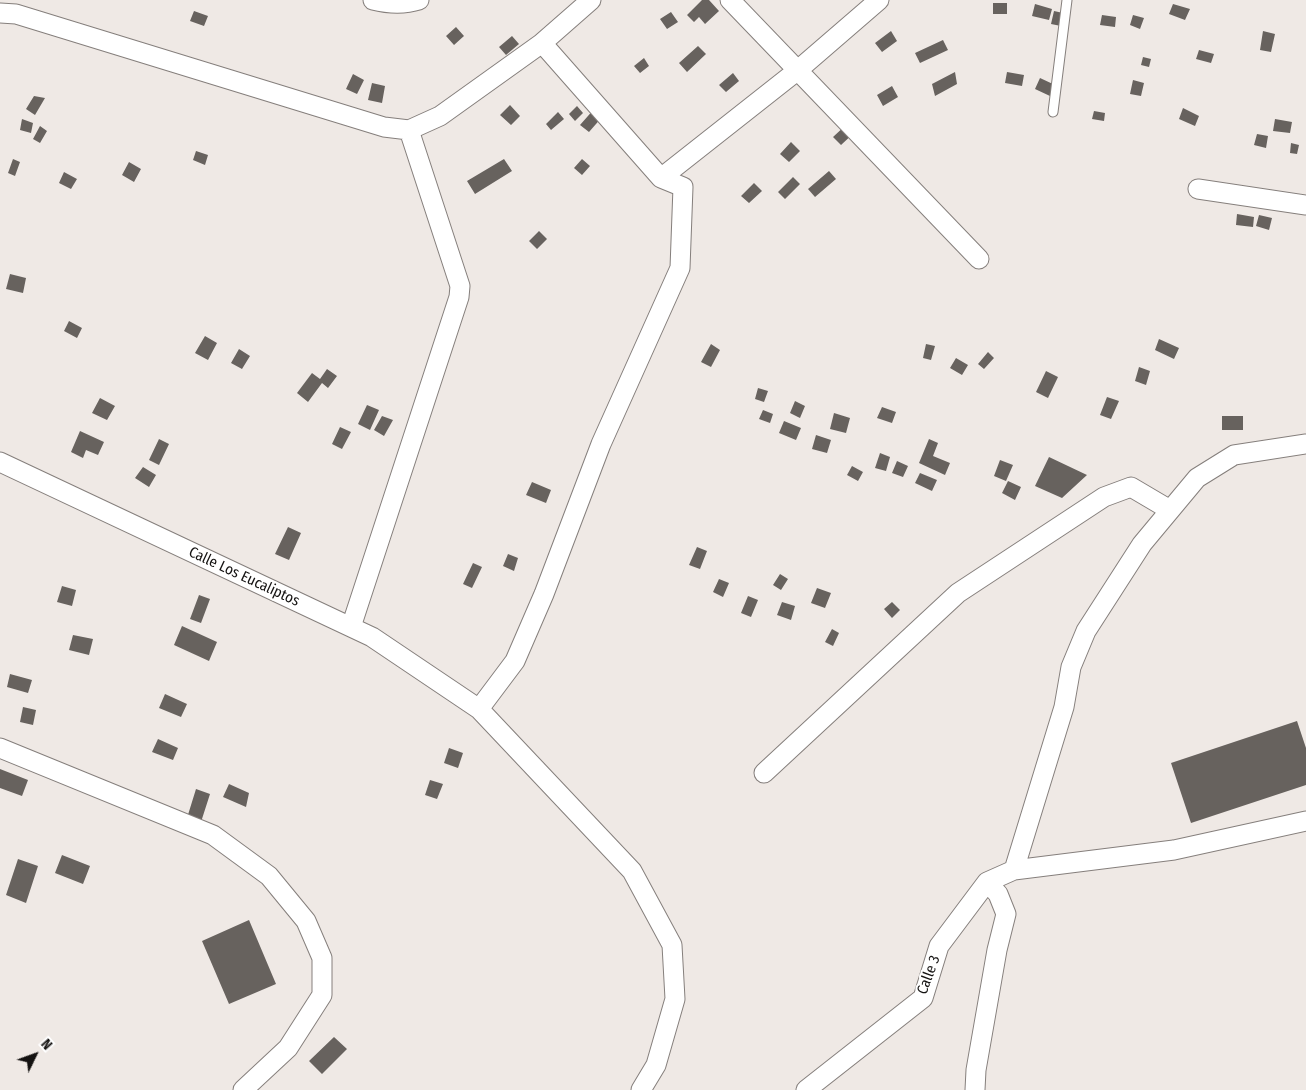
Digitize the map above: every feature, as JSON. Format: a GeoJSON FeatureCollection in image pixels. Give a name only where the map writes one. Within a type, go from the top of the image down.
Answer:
{"type":"FeatureCollection","features":[{"type":"Feature","properties":{"kind":"street"},"geometry":{"type":"LineString","coordinates":[[373,0],[388,4],[408,4],[419,0]]}},
{"type":"Feature","properties":{"kind":"street"},"geometry":{"type":"LineString","coordinates":[[0,13],[16,14],[384,127],[409,130],[440,116],[542,43],[591,0]]}},
{"type":"Feature","properties":{"kind":"street"},"geometry":{"type":"LineString","coordinates":[[730,0],[979,259]]}},
{"type":"Feature","properties":{"kind":"street"},"geometry":{"type":"LineString","coordinates":[[661,178],[798,70],[879,0]]}},
{"type":"Feature","properties":{"kind":"street"},"geometry":{"type":"LineString","coordinates":[[479,709],[515,661],[544,594],[601,444],[680,268],[683,187],[661,178],[542,43]]}},
{"type":"Feature","properties":{"kind":"street"},"geometry":{"type":"LineString","coordinates":[[352,627],[459,297],[460,286],[409,130]]}},
{"type":"Feature","properties":{"kind":"street"},"geometry":{"type":"LineString","coordinates":[[1198,189],[1306,205]]}},
{"type":"Feature","properties":{"kind":"street"},"geometry":{"type":"LineString","coordinates":[[1014,870],[1064,708],[1071,667],[1086,631],[1142,544],[1197,478],[1234,456],[1306,444]]}},
{"type":"Feature","properties":{"kind":"street","name":"Calle Los Eucaliptos"},"geometry":{"type":"LineString","coordinates":[[0,462],[372,637],[479,709],[632,871],[672,945],[675,999],[656,1065],[641,1090]]}},
{"type":"Feature","properties":{"kind":"street"},"geometry":{"type":"LineString","coordinates":[[764,773],[958,593],[1096,502],[1131,487],[1170,510]]}},
{"type":"Feature","properties":{"kind":"street"},"geometry":{"type":"LineString","coordinates":[[0,748],[212,835],[269,876],[306,921],[322,958],[322,995],[288,1048],[243,1090]]}},
{"type":"Feature","properties":{"kind":"street","name":"Calle 3"},"geometry":{"type":"LineString","coordinates":[[806,1090],[923,998],[939,946],[987,882],[1014,870],[1174,850],[1306,821]]}},
{"type":"Feature","properties":{"kind":"street"},"geometry":{"type":"LineString","coordinates":[[976,1090],[976,1070],[997,950],[1006,914],[998,894],[987,882]]}},
{"type":"Feature","properties":{"kind":"lane"},"geometry":{"type":"LineString","coordinates":[[1053,112],[1066,0]]}},
{"type":"Feature","properties":{"kind":"building"},"geometry":{"type":"Polygon","coordinates":[[[702,0],[709,0],[719,11],[705,24],[699,17],[694,22],[687,15],[702,0]]]}},
{"type":"Feature","properties":{"kind":"building"},"geometry":{"type":"Polygon","coordinates":[[[993,3],[1007,3],[1007,14],[993,14],[993,3]]]}},
{"type":"Feature","properties":{"kind":"building"},"geometry":{"type":"Polygon","coordinates":[[[1035,4],[1052,9],[1049,20],[1032,16],[1035,4]]]}},
{"type":"Feature","properties":{"kind":"building"},"geometry":{"type":"Polygon","coordinates":[[[1173,4],[1190,9],[1185,20],[1169,14],[1173,4]]]}},
{"type":"Feature","properties":{"kind":"building"},"geometry":{"type":"Polygon","coordinates":[[[194,11],[208,16],[204,26],[190,21],[194,11]]]}},
{"type":"Feature","properties":{"kind":"building"},"geometry":{"type":"Polygon","coordinates":[[[1054,11],[1063,13],[1061,26],[1051,24],[1054,11]]]}},
{"type":"Feature","properties":{"kind":"building"},"geometry":{"type":"Polygon","coordinates":[[[671,12],[678,22],[667,29],[660,19],[671,12]]]}},
{"type":"Feature","properties":{"kind":"building"},"geometry":{"type":"Polygon","coordinates":[[[1102,15],[1116,17],[1115,27],[1100,25],[1102,15]]]}},
{"type":"Feature","properties":{"kind":"building"},"geometry":{"type":"Polygon","coordinates":[[[1133,15],[1144,18],[1140,29],[1130,25],[1133,15]]]}},
{"type":"Feature","properties":{"kind":"building"},"geometry":{"type":"Polygon","coordinates":[[[456,27],[464,36],[454,45],[446,36],[456,27]]]}},
{"type":"Feature","properties":{"kind":"building"},"geometry":{"type":"Polygon","coordinates":[[[891,31],[897,41],[882,52],[875,43],[891,31]]]}},
{"type":"Feature","properties":{"kind":"building"},"geometry":{"type":"Polygon","coordinates":[[[1263,31],[1275,34],[1271,52],[1260,50],[1263,31]]]}},
{"type":"Feature","properties":{"kind":"building"},"geometry":{"type":"Polygon","coordinates":[[[512,36],[519,44],[506,55],[499,47],[512,36]]]}},
{"type":"Feature","properties":{"kind":"building"},"geometry":{"type":"Polygon","coordinates":[[[943,40],[948,50],[920,63],[915,53],[943,40]]]}},
{"type":"Feature","properties":{"kind":"building"},"geometry":{"type":"Polygon","coordinates":[[[698,46],[706,54],[687,72],[679,63],[698,46]]]}},
{"type":"Feature","properties":{"kind":"building"},"geometry":{"type":"Polygon","coordinates":[[[1199,50],[1214,54],[1211,63],[1196,59],[1199,50]]]}},
{"type":"Feature","properties":{"kind":"building"},"geometry":{"type":"Polygon","coordinates":[[[1143,57],[1151,59],[1149,67],[1141,65],[1143,57]]]}},
{"type":"Feature","properties":{"kind":"building"},"geometry":{"type":"Polygon","coordinates":[[[644,58],[649,66],[640,73],[634,66],[644,58]]]}},
{"type":"Feature","properties":{"kind":"building"},"geometry":{"type":"Polygon","coordinates":[[[955,72],[957,84],[935,96],[932,84],[955,72]]]}},
{"type":"Feature","properties":{"kind":"building"},"geometry":{"type":"Polygon","coordinates":[[[1007,72],[1024,75],[1022,86],[1005,83],[1007,72]]]}},
{"type":"Feature","properties":{"kind":"building"},"geometry":{"type":"Polygon","coordinates":[[[733,73],[739,81],[726,92],[719,85],[733,73]]]}},
{"type":"Feature","properties":{"kind":"building"},"geometry":{"type":"Polygon","coordinates":[[[353,74],[364,80],[357,94],[346,89],[353,74]]]}},
{"type":"Feature","properties":{"kind":"building"},"geometry":{"type":"Polygon","coordinates":[[[1040,78],[1055,85],[1050,96],[1035,89],[1040,78]]]}},
{"type":"Feature","properties":{"kind":"building"},"geometry":{"type":"Polygon","coordinates":[[[1133,80],[1144,83],[1141,96],[1130,94],[1133,80]]]}},
{"type":"Feature","properties":{"kind":"building"},"geometry":{"type":"Polygon","coordinates":[[[372,83],[385,86],[382,103],[368,100],[372,83]]]}},
{"type":"Feature","properties":{"kind":"building"},"geometry":{"type":"Polygon","coordinates":[[[892,86],[898,97],[883,106],[877,95],[892,86]]]}},
{"type":"Feature","properties":{"kind":"building"},"geometry":{"type":"Polygon","coordinates":[[[34,96],[45,98],[35,115],[26,109],[34,96]]]}},
{"type":"Feature","properties":{"kind":"building"},"geometry":{"type":"Polygon","coordinates":[[[510,105],[520,116],[511,125],[500,115],[510,105]]]}},
{"type":"Feature","properties":{"kind":"building"},"geometry":{"type":"Polygon","coordinates":[[[577,106],[583,113],[575,121],[569,114],[577,106]]]}},
{"type":"Feature","properties":{"kind":"building"},"geometry":{"type":"Polygon","coordinates":[[[595,108],[603,116],[589,132],[580,125],[595,108]]]}},
{"type":"Feature","properties":{"kind":"building"},"geometry":{"type":"Polygon","coordinates":[[[1183,108],[1199,116],[1195,126],[1179,119],[1183,108]]]}},
{"type":"Feature","properties":{"kind":"building"},"geometry":{"type":"Polygon","coordinates":[[[1094,111],[1105,113],[1104,121],[1092,119],[1094,111]]]}},
{"type":"Feature","properties":{"kind":"building"},"geometry":{"type":"Polygon","coordinates":[[[558,112],[564,119],[551,130],[546,124],[558,112]]]}},
{"type":"Feature","properties":{"kind":"building"},"geometry":{"type":"Polygon","coordinates":[[[22,119],[33,123],[31,133],[20,130],[22,119]]]}},
{"type":"Feature","properties":{"kind":"building"},"geometry":{"type":"Polygon","coordinates":[[[1275,119],[1292,122],[1290,133],[1273,131],[1275,119]]]}},
{"type":"Feature","properties":{"kind":"building"},"geometry":{"type":"Polygon","coordinates":[[[847,124],[855,132],[841,145],[833,137],[847,124]]]}},
{"type":"Feature","properties":{"kind":"building"},"geometry":{"type":"Polygon","coordinates":[[[40,126],[47,131],[40,143],[33,139],[40,126]]]}},
{"type":"Feature","properties":{"kind":"building"},"geometry":{"type":"Polygon","coordinates":[[[1257,134],[1268,136],[1266,148],[1254,145],[1257,134]]]}},
{"type":"Feature","properties":{"kind":"building"},"geometry":{"type":"Polygon","coordinates":[[[791,142],[800,151],[789,162],[780,154],[791,142]]]}},
{"type":"Feature","properties":{"kind":"building"},"geometry":{"type":"Polygon","coordinates":[[[1291,143],[1299,145],[1297,154],[1290,153],[1291,143]]]}},
{"type":"Feature","properties":{"kind":"building"},"geometry":{"type":"Polygon","coordinates":[[[196,151],[208,155],[205,165],[193,160],[196,151]]]}},
{"type":"Feature","properties":{"kind":"building"},"geometry":{"type":"Polygon","coordinates":[[[13,159],[20,162],[15,176],[8,173],[13,159]]]}},
{"type":"Feature","properties":{"kind":"building"},"geometry":{"type":"Polygon","coordinates":[[[504,159],[512,171],[475,194],[467,181],[504,159]]]}},
{"type":"Feature","properties":{"kind":"building"},"geometry":{"type":"Polygon","coordinates":[[[582,159],[590,166],[582,175],[574,168],[582,159]]]}},
{"type":"Feature","properties":{"kind":"building"},"geometry":{"type":"Polygon","coordinates":[[[129,162],[141,169],[134,182],[122,175],[129,162]]]}},
{"type":"Feature","properties":{"kind":"building"},"geometry":{"type":"Polygon","coordinates":[[[829,171],[836,179],[815,197],[808,189],[829,171]]]}},
{"type":"Feature","properties":{"kind":"building"},"geometry":{"type":"Polygon","coordinates":[[[64,172],[77,179],[71,189],[59,183],[64,172]]]}},
{"type":"Feature","properties":{"kind":"building"},"geometry":{"type":"Polygon","coordinates":[[[793,177],[800,184],[785,199],[778,192],[793,177]]]}},
{"type":"Feature","properties":{"kind":"building"},"geometry":{"type":"Polygon","coordinates":[[[754,183],[762,191],[749,203],[741,196],[754,183]]]}},
{"type":"Feature","properties":{"kind":"building"},"geometry":{"type":"Polygon","coordinates":[[[1237,214],[1254,217],[1253,227],[1236,225],[1237,214]]]}},
{"type":"Feature","properties":{"kind":"building"},"geometry":{"type":"Polygon","coordinates":[[[1259,215],[1272,218],[1269,230],[1256,226],[1259,215]]]}},
{"type":"Feature","properties":{"kind":"building"},"geometry":{"type":"Polygon","coordinates":[[[539,231],[547,239],[537,249],[529,241],[539,231]]]}},
{"type":"Feature","properties":{"kind":"building"},"geometry":{"type":"Polygon","coordinates":[[[10,274],[26,278],[23,293],[6,289],[10,274]]]}},
{"type":"Feature","properties":{"kind":"building"},"geometry":{"type":"Polygon","coordinates":[[[69,321],[82,328],[77,338],[64,331],[69,321]]]}},
{"type":"Feature","properties":{"kind":"building"},"geometry":{"type":"Polygon","coordinates":[[[205,336],[217,343],[208,360],[195,353],[205,336]]]}},
{"type":"Feature","properties":{"kind":"building"},"geometry":{"type":"Polygon","coordinates":[[[1159,339],[1179,348],[1174,359],[1155,350],[1159,339]]]}},
{"type":"Feature","properties":{"kind":"building"},"geometry":{"type":"Polygon","coordinates":[[[711,344],[720,350],[711,367],[701,362],[711,344]]]}},
{"type":"Feature","properties":{"kind":"building"},"geometry":{"type":"Polygon","coordinates":[[[926,344],[935,346],[931,360],[923,358],[926,344]]]}},
{"type":"Feature","properties":{"kind":"building"},"geometry":{"type":"Polygon","coordinates":[[[239,349],[250,356],[242,369],[231,363],[239,349]]]}},
{"type":"Feature","properties":{"kind":"building"},"geometry":{"type":"Polygon","coordinates":[[[988,352],[994,358],[984,369],[978,364],[988,352]]]}},
{"type":"Feature","properties":{"kind":"building"},"geometry":{"type":"Polygon","coordinates":[[[956,358],[968,365],[962,375],[950,368],[956,358]]]}},
{"type":"Feature","properties":{"kind":"building"},"geometry":{"type":"Polygon","coordinates":[[[1139,367],[1150,371],[1146,385],[1135,381],[1139,367]]]}},
{"type":"Feature","properties":{"kind":"building"},"geometry":{"type":"Polygon","coordinates":[[[327,369],[337,376],[328,388],[322,383],[308,402],[297,393],[312,373],[320,379],[327,369]]]}},
{"type":"Feature","properties":{"kind":"building"},"geometry":{"type":"Polygon","coordinates":[[[1046,371],[1058,377],[1048,398],[1036,392],[1046,371]]]}},
{"type":"Feature","properties":{"kind":"building"},"geometry":{"type":"Polygon","coordinates":[[[758,388],[768,391],[764,402],[755,399],[758,388]]]}},
{"type":"Feature","properties":{"kind":"building"},"geometry":{"type":"Polygon","coordinates":[[[1107,397],[1119,401],[1111,419],[1100,415],[1107,397]]]}},
{"type":"Feature","properties":{"kind":"building"},"geometry":{"type":"Polygon","coordinates":[[[100,398],[115,406],[107,420],[92,413],[100,398]]]}},
{"type":"Feature","properties":{"kind":"building"},"geometry":{"type":"Polygon","coordinates":[[[795,401],[805,406],[800,418],[790,413],[795,401]]]}},
{"type":"Feature","properties":{"kind":"building"},"geometry":{"type":"Polygon","coordinates":[[[367,405],[379,410],[370,430],[358,424],[367,405]]]}},
{"type":"Feature","properties":{"kind":"building"},"geometry":{"type":"Polygon","coordinates":[[[882,407],[896,412],[892,423],[877,418],[882,407]]]}},
{"type":"Feature","properties":{"kind":"building"},"geometry":{"type":"Polygon","coordinates":[[[763,410],[773,414],[770,423],[759,419],[763,410]]]}},
{"type":"Feature","properties":{"kind":"building"},"geometry":{"type":"Polygon","coordinates":[[[834,413],[850,418],[846,433],[830,429],[834,413]]]}},
{"type":"Feature","properties":{"kind":"building"},"geometry":{"type":"Polygon","coordinates":[[[382,416],[393,420],[384,436],[374,430],[382,416]]]}},
{"type":"Feature","properties":{"kind":"building"},"geometry":{"type":"Polygon","coordinates":[[[1222,416],[1243,416],[1243,430],[1222,430],[1222,416]]]}},
{"type":"Feature","properties":{"kind":"building"},"geometry":{"type":"Polygon","coordinates":[[[784,421],[801,428],[796,440],[779,433],[784,421]]]}},
{"type":"Feature","properties":{"kind":"building"},"geometry":{"type":"Polygon","coordinates":[[[340,427],[351,432],[342,449],[332,444],[340,427]]]}},
{"type":"Feature","properties":{"kind":"building"},"geometry":{"type":"Polygon","coordinates":[[[80,431],[104,442],[98,455],[86,450],[83,458],[71,452],[80,431]]]}},
{"type":"Feature","properties":{"kind":"building"},"geometry":{"type":"Polygon","coordinates":[[[816,435],[831,440],[827,453],[812,449],[816,435]]]}},
{"type":"Feature","properties":{"kind":"building"},"geometry":{"type":"Polygon","coordinates":[[[159,439],[169,444],[159,465],[149,460],[159,439]]]}},
{"type":"Feature","properties":{"kind":"building"},"geometry":{"type":"Polygon","coordinates":[[[929,439],[938,443],[933,456],[950,463],[945,475],[919,463],[929,439]]]}},
{"type":"Feature","properties":{"kind":"building"},"geometry":{"type":"Polygon","coordinates":[[[880,453],[890,457],[886,471],[875,468],[880,453]]]}},
{"type":"Feature","properties":{"kind":"building"},"geometry":{"type":"Polygon","coordinates":[[[1049,457],[1087,475],[1062,498],[1035,486],[1049,457]]]}},
{"type":"Feature","properties":{"kind":"building"},"geometry":{"type":"Polygon","coordinates":[[[1000,460],[1013,465],[1006,481],[994,476],[1000,460]]]}},
{"type":"Feature","properties":{"kind":"building"},"geometry":{"type":"Polygon","coordinates":[[[897,461],[908,466],[903,477],[892,473],[897,461]]]}},
{"type":"Feature","properties":{"kind":"building"},"geometry":{"type":"Polygon","coordinates":[[[852,466],[863,472],[858,481],[847,475],[852,466]]]}},
{"type":"Feature","properties":{"kind":"building"},"geometry":{"type":"Polygon","coordinates":[[[143,467],[156,475],[149,487],[135,478],[143,467]]]}},
{"type":"Feature","properties":{"kind":"building"},"geometry":{"type":"Polygon","coordinates":[[[920,473],[937,480],[932,491],[915,483],[920,473]]]}},
{"type":"Feature","properties":{"kind":"building"},"geometry":{"type":"Polygon","coordinates":[[[1008,481],[1021,487],[1015,500],[1002,493],[1008,481]]]}},
{"type":"Feature","properties":{"kind":"building"},"geometry":{"type":"Polygon","coordinates":[[[532,482],[551,490],[546,503],[526,495],[532,482]]]}},
{"type":"Feature","properties":{"kind":"building"},"geometry":{"type":"Polygon","coordinates":[[[288,527],[301,533],[289,560],[275,554],[288,527]]]}},
{"type":"Feature","properties":{"kind":"building"},"geometry":{"type":"Polygon","coordinates":[[[697,547],[707,551],[700,569],[689,565],[697,547]]]}},
{"type":"Feature","properties":{"kind":"building"},"geometry":{"type":"Polygon","coordinates":[[[508,554],[518,558],[514,571],[503,566],[508,554]]]}},
{"type":"Feature","properties":{"kind":"building"},"geometry":{"type":"Polygon","coordinates":[[[473,563],[482,567],[472,588],[463,584],[473,563]]]}},
{"type":"Feature","properties":{"kind":"building"},"geometry":{"type":"Polygon","coordinates":[[[780,574],[788,579],[781,590],[773,585],[780,574]]]}},
{"type":"Feature","properties":{"kind":"building"},"geometry":{"type":"Polygon","coordinates":[[[719,579],[729,583],[723,597],[713,592],[719,579]]]}},
{"type":"Feature","properties":{"kind":"building"},"geometry":{"type":"Polygon","coordinates":[[[62,586],[76,590],[72,606],[57,602],[62,586]]]}},
{"type":"Feature","properties":{"kind":"building"},"geometry":{"type":"Polygon","coordinates":[[[817,588],[831,593],[825,608],[811,603],[817,588]]]}},
{"type":"Feature","properties":{"kind":"building"},"geometry":{"type":"Polygon","coordinates":[[[199,595],[210,599],[201,623],[190,619],[199,595]]]}},
{"type":"Feature","properties":{"kind":"building"},"geometry":{"type":"Polygon","coordinates":[[[748,596],[758,600],[751,617],[741,613],[748,596]]]}},
{"type":"Feature","properties":{"kind":"building"},"geometry":{"type":"Polygon","coordinates":[[[782,602],[795,606],[791,620],[777,615],[782,602]]]}},
{"type":"Feature","properties":{"kind":"building"},"geometry":{"type":"Polygon","coordinates":[[[892,602],[900,610],[892,618],[884,609],[892,602]]]}},
{"type":"Feature","properties":{"kind":"building"},"geometry":{"type":"Polygon","coordinates":[[[182,626],[217,642],[209,661],[174,645],[182,626]]]}},
{"type":"Feature","properties":{"kind":"building"},"geometry":{"type":"Polygon","coordinates":[[[832,629],[839,633],[833,646],[825,642],[832,629]]]}},
{"type":"Feature","properties":{"kind":"building"},"geometry":{"type":"Polygon","coordinates":[[[73,635],[93,639],[89,655],[69,650],[73,635]]]}},
{"type":"Feature","properties":{"kind":"building"},"geometry":{"type":"Polygon","coordinates":[[[10,674],[32,680],[28,693],[7,687],[10,674]]]}},
{"type":"Feature","properties":{"kind":"building"},"geometry":{"type":"Polygon","coordinates":[[[165,694],[187,704],[181,717],[159,708],[165,694]]]}},
{"type":"Feature","properties":{"kind":"building"},"geometry":{"type":"Polygon","coordinates":[[[23,707],[36,710],[33,725],[20,722],[23,707]]]}},
{"type":"Feature","properties":{"kind":"building"},"geometry":{"type":"Polygon","coordinates":[[[1297,721],[1306,748],[1306,785],[1191,823],[1171,763],[1297,721]]]}},
{"type":"Feature","properties":{"kind":"building"},"geometry":{"type":"Polygon","coordinates":[[[158,739],[178,748],[173,760],[152,752],[158,739]]]}},
{"type":"Feature","properties":{"kind":"building"},"geometry":{"type":"Polygon","coordinates":[[[449,748],[463,753],[458,768],[444,763],[449,748]]]}},
{"type":"Feature","properties":{"kind":"building"},"geometry":{"type":"Polygon","coordinates":[[[0,769],[28,780],[22,796],[0,788],[0,769]]]}},
{"type":"Feature","properties":{"kind":"building"},"geometry":{"type":"Polygon","coordinates":[[[430,780],[443,784],[437,799],[425,795],[430,780]]]}},
{"type":"Feature","properties":{"kind":"building"},"geometry":{"type":"Polygon","coordinates":[[[229,784],[249,793],[246,807],[223,797],[229,784]]]}},
{"type":"Feature","properties":{"kind":"building"},"geometry":{"type":"Polygon","coordinates":[[[196,789],[210,794],[201,822],[187,818],[196,789]]]}},
{"type":"Feature","properties":{"kind":"building"},"geometry":{"type":"Polygon","coordinates":[[[62,855],[90,866],[83,884],[55,873],[62,855]]]}},
{"type":"Feature","properties":{"kind":"building"},"geometry":{"type":"Polygon","coordinates":[[[18,859],[38,866],[26,903],[6,895],[18,859]]]}},
{"type":"Feature","properties":{"kind":"building"},"geometry":{"type":"Polygon","coordinates":[[[249,920],[276,984],[229,1004],[202,941],[249,920]]]}},
{"type":"Feature","properties":{"kind":"building"},"geometry":{"type":"Polygon","coordinates":[[[334,1037],[347,1049],[322,1074],[309,1061],[334,1037]]]}}]}
